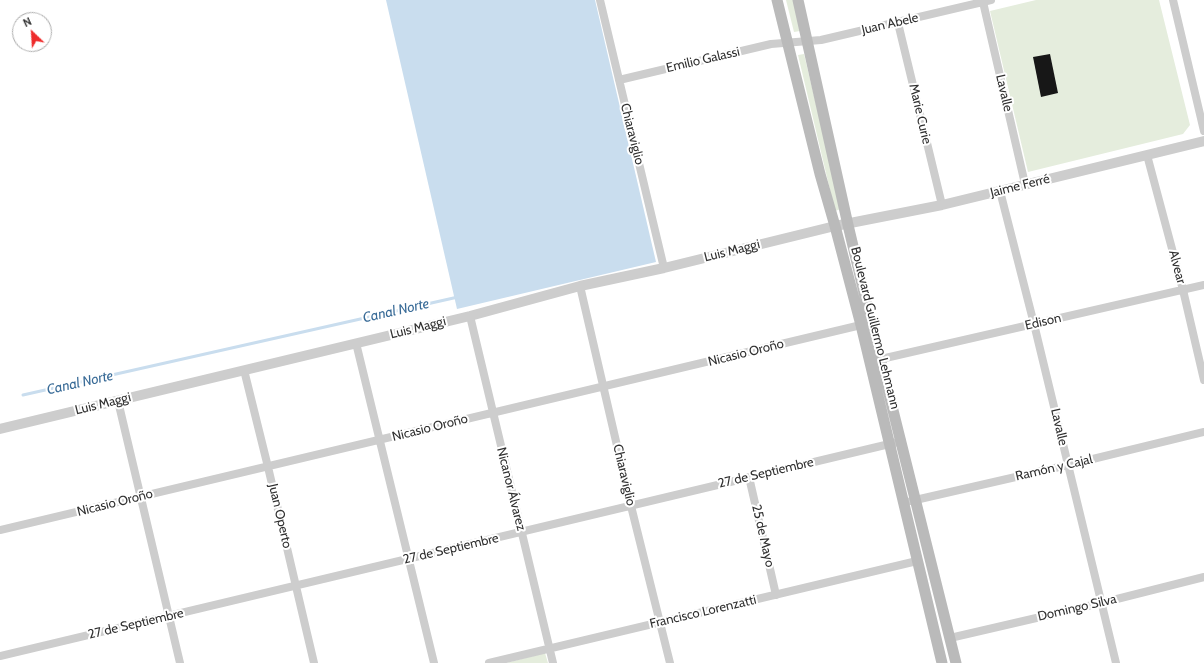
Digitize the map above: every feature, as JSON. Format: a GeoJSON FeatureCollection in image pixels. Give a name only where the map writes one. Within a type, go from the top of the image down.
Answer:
{"type":"FeatureCollection","features":[{"type":"Feature","properties":{"kind":"main road","name":"Boulevard Guillermo Lehmann"},"geometry":{"type":"LineString","coordinates":[[777,0],[820,174],[861,325],[942,663]]}},
{"type":"Feature","properties":{"kind":"main road","name":"Boulevard Guillermo Lehmann"},"geometry":{"type":"LineString","coordinates":[[798,0],[848,225],[956,663]]}},
{"type":"Feature","properties":{"kind":"street","name":"Chiaraviglio"},"geometry":{"type":"LineString","coordinates":[[600,0],[664,268]]}},
{"type":"Feature","properties":{"kind":"street","name":"Juan Abele"},"geometry":{"type":"LineString","coordinates":[[787,42],[821,40],[991,0]]}},
{"type":"Feature","properties":{"kind":"street"},"geometry":{"type":"LineString","coordinates":[[1173,0],[1204,131]]}},
{"type":"Feature","properties":{"kind":"street","name":"Lavalle"},"geometry":{"type":"LineString","coordinates":[[983,2],[1025,184]]}},
{"type":"Feature","properties":{"kind":"street","name":"Marie Curie"},"geometry":{"type":"LineString","coordinates":[[898,23],[942,205]]}},
{"type":"Feature","properties":{"kind":"street","name":"Emilio Galassi"},"geometry":{"type":"LineString","coordinates":[[619,80],[771,44],[787,42]]}},
{"type":"Feature","properties":{"kind":"street","name":"Jaime Ferré"},"geometry":{"type":"LineString","coordinates":[[835,226],[848,225],[942,205],[1204,141]]}},
{"type":"Feature","properties":{"kind":"street","name":"Alvear"},"geometry":{"type":"LineString","coordinates":[[1147,155],[1183,290],[1204,380]]}},
{"type":"Feature","properties":{"kind":"street","name":"Lavalle"},"geometry":{"type":"LineString","coordinates":[[1000,191],[1034,324],[1116,663]]}},
{"type":"Feature","properties":{"kind":"street","name":"Luis Maggi"},"geometry":{"type":"LineString","coordinates":[[0,429],[470,316],[580,286],[664,268],[835,226]]}},
{"type":"Feature","properties":{"kind":"street","name":"Edison"},"geometry":{"type":"LineString","coordinates":[[881,359],[1204,285]]}},
{"type":"Feature","properties":{"kind":"street","name":"Chiaraviglio"},"geometry":{"type":"LineString","coordinates":[[580,286],[631,506],[670,663]]}},
{"type":"Feature","properties":{"kind":"street","name":"Nicanor Álvarez"},"geometry":{"type":"LineString","coordinates":[[470,316],[553,663]]}},
{"type":"Feature","properties":{"kind":"street","name":"Nicasio Oroño"},"geometry":{"type":"LineString","coordinates":[[0,530],[861,325]]}},
{"type":"Feature","properties":{"kind":"street"},"geometry":{"type":"LineString","coordinates":[[356,343],[434,663]]}},
{"type":"Feature","properties":{"kind":"street","name":"Juan Operto"},"geometry":{"type":"LineString","coordinates":[[244,370],[314,663]]}},
{"type":"Feature","properties":{"kind":"street"},"geometry":{"type":"LineString","coordinates":[[118,401],[180,663]]}},
{"type":"Feature","properties":{"kind":"street","name":"Ramón y Cajal"},"geometry":{"type":"LineString","coordinates":[[904,502],[1068,465],[1204,432]]}},
{"type":"Feature","properties":{"kind":"street","name":"27 de Septiembre"},"geometry":{"type":"LineString","coordinates":[[0,656],[902,441]]}},
{"type":"Feature","properties":{"kind":"street","name":"25 de Mayo"},"geometry":{"type":"LineString","coordinates":[[749,478],[776,595]]}},
{"type":"Feature","properties":{"kind":"street","name":"Francisco Lorenzatti"},"geometry":{"type":"LineString","coordinates":[[489,663],[917,561]]}},
{"type":"Feature","properties":{"kind":"street","name":"Domingo Silva"},"geometry":{"type":"LineString","coordinates":[[950,638],[1101,603],[1204,577]]}},
{"type":"Feature","properties":{"kind":"green space"},"geometry":{"type":"Polygon","coordinates":[[[786,0],[793,0],[800,31],[794,32],[786,0]]]}},
{"type":"Feature","properties":{"kind":"green space"},"geometry":{"type":"Polygon","coordinates":[[[1036,0],[1159,0],[1190,125],[1183,134],[1028,172],[990,11],[1036,0]]]}},
{"type":"Feature","properties":{"kind":"green space"},"geometry":{"type":"Polygon","coordinates":[[[804,54],[841,209],[835,211],[798,55],[804,54]]]}},
{"type":"Feature","properties":{"kind":"green space"},"geometry":{"type":"Polygon","coordinates":[[[545,653],[548,663],[506,663],[545,653]]]}},
{"type":"Feature","properties":{"kind":"water"},"geometry":{"type":"Polygon","coordinates":[[[386,0],[595,0],[656,262],[457,309],[386,0]]]}},
{"type":"Feature","properties":{"kind":"building"},"geometry":{"type":"Polygon","coordinates":[[[1050,54],[1058,93],[1041,97],[1033,57],[1050,54]]]}},
{"type":"Feature","properties":{"kind":"waterway","name":"Canal Norte"},"geometry":{"type":"LineString","coordinates":[[23,395],[458,297]]}}]}
